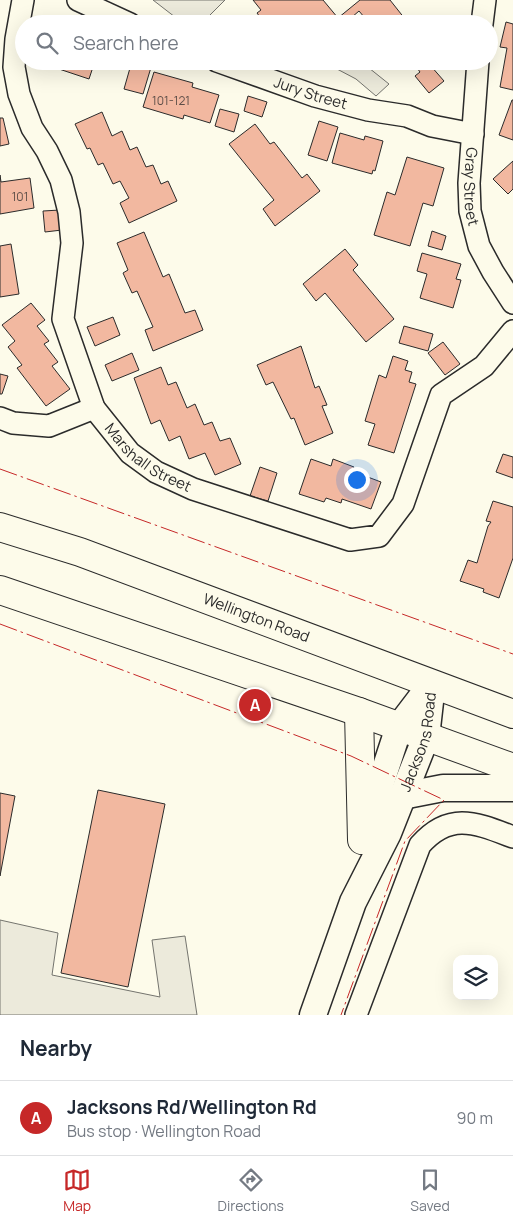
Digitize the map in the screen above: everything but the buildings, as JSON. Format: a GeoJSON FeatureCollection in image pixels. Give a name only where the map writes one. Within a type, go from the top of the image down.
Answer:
{"type":"FeatureCollection","features":[{"type":"Feature","properties":{"kind":"highway","name":"Wellington Road"},"geometry":{"type":"LineString","coordinates":[[0,527],[80,552],[513,714]]}},
{"type":"Feature","properties":{"kind":"highway"},"geometry":{"type":"LineString","coordinates":[[0,590],[359,712],[513,768]]}},
{"type":"Feature","properties":{"kind":"highway"},"geometry":{"type":"LineString","coordinates":[[359,712],[362,840]]}},
{"type":"Feature","properties":{"kind":"main road","name":"Jacksons Road"},"geometry":{"type":"LineString","coordinates":[[353,902],[362,840],[399,727],[432,684]]}},
{"type":"Feature","properties":{"kind":"main road","name":"Jacksons Road"},"geometry":{"type":"LineString","coordinates":[[313,1015],[353,902],[388,833],[426,737],[432,684]]}},
{"type":"Feature","properties":{"kind":"main road"},"geometry":{"type":"LineString","coordinates":[[402,796],[444,788],[513,788]]}},
{"type":"Feature","properties":{"kind":"street","name":"Marshall Street"},"geometry":{"type":"LineString","coordinates":[[20,15],[23,0]]}},
{"type":"Feature","properties":{"kind":"street"},"geometry":{"type":"LineString","coordinates":[[78,0],[110,15]]}},
{"type":"Feature","properties":{"kind":"street"},"geometry":{"type":"LineString","coordinates":[[483,15],[485,0]]}},
{"type":"Feature","properties":{"kind":"street","name":"Marshall Street"},"geometry":{"type":"LineString","coordinates":[[15,54],[14,67],[18,94],[32,128],[47,151],[61,180],[69,212],[72,243],[63,319],[94,408],[130,453],[156,472],[193,489],[350,540],[379,536],[402,504],[441,395],[484,366],[513,331]]}},
{"type":"Feature","properties":{"kind":"street","name":"Jury Street"},"geometry":{"type":"LineString","coordinates":[[242,70],[315,96],[368,110],[407,116],[432,126],[473,128]]}},
{"type":"Feature","properties":{"kind":"street","name":"Gray Street"},"geometry":{"type":"LineString","coordinates":[[477,70],[469,183],[470,211],[479,246],[513,303]]}},
{"type":"Feature","properties":{"kind":"street"},"geometry":{"type":"LineString","coordinates":[[0,418],[13,423],[49,426],[94,408]]}},
{"type":"Feature","properties":{"kind":"street"},"geometry":{"type":"LineString","coordinates":[[356,1015],[415,853],[428,835],[444,826],[469,822],[513,836]]}},
{"type":"Feature","properties":{"kind":"shaded area"},"geometry":{"type":"Polygon","coordinates":[[[153,0],[225,0],[210,15],[172,15],[153,0]]]}},
{"type":"Feature","properties":{"kind":"shaded area"},"geometry":{"type":"Polygon","coordinates":[[[339,70],[372,70],[389,84],[376,96],[356,79],[339,70]]]}},
{"type":"Feature","properties":{"kind":"shaded area"},"geometry":{"type":"Polygon","coordinates":[[[0,920],[58,933],[52,975],[160,997],[152,940],[185,936],[197,1015],[0,1015],[0,920]]]}},
{"type":"Feature","properties":{"kind":"power"},"geometry":{"type":"LineString","coordinates":[[0,469],[513,654]]}},
{"type":"Feature","properties":{"kind":"power"},"geometry":{"type":"LineString","coordinates":[[0,624],[351,756],[444,800],[405,841],[341,1015]]}},
{"type":"Feature","properties":{"kind":"place","name":"Jacksons Rd/Wellington Rd"},"geometry":{"type":"Point","coordinates":[255,705]}}]}
